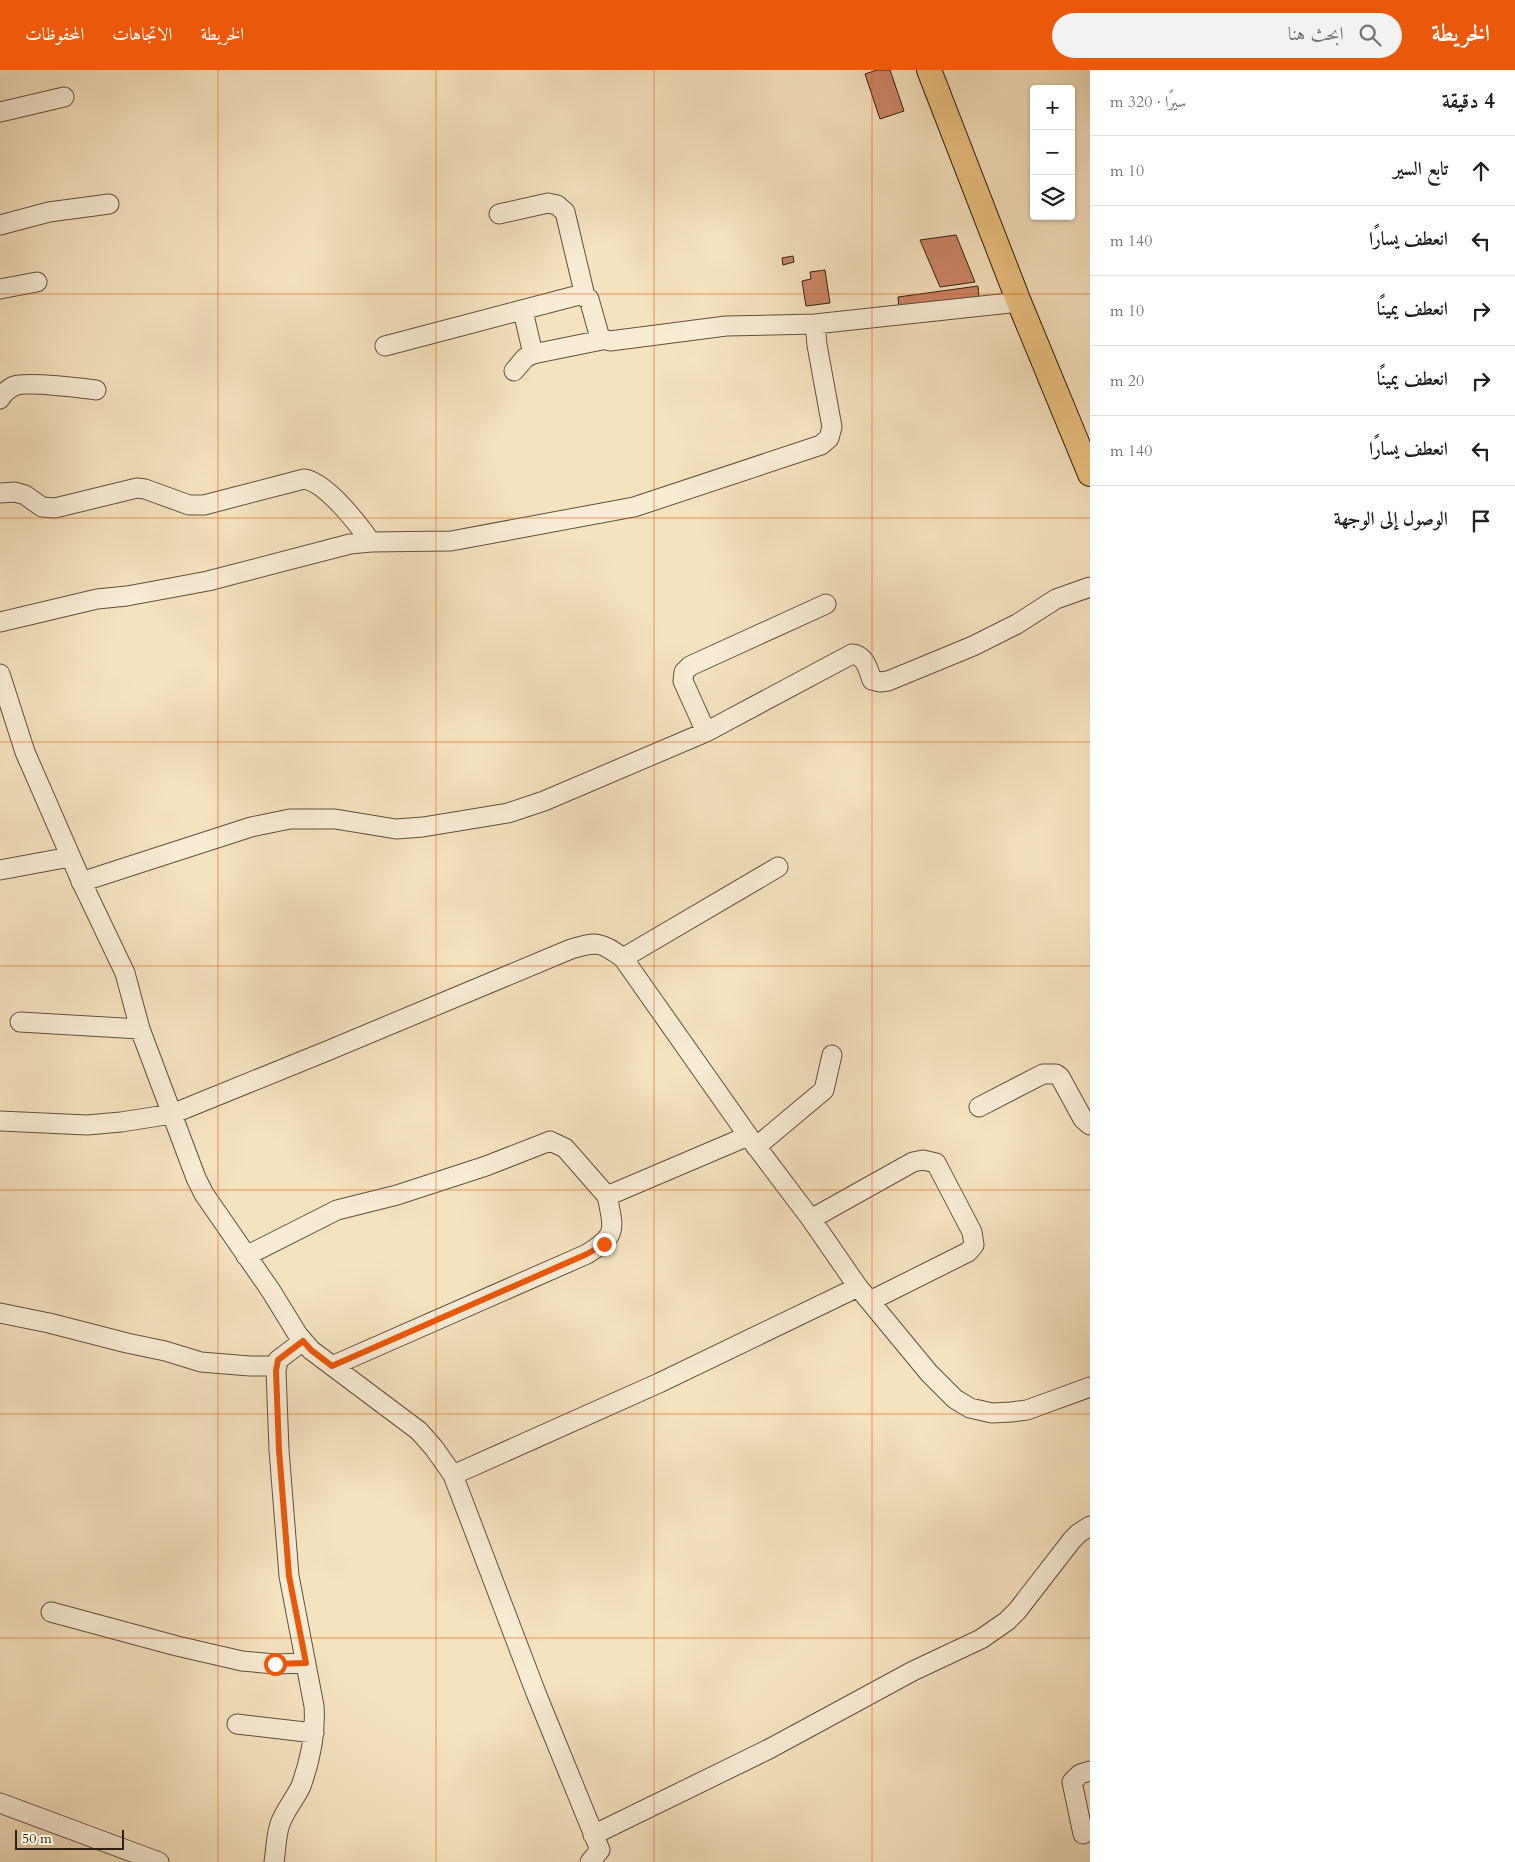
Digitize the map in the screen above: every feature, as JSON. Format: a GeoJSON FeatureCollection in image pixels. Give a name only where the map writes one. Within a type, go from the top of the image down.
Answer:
{"type":"FeatureCollection","features":[{"type":"Feature","properties":{"kind":"main road"},"geometry":{"type":"LineString","coordinates":[[929,70],[1019,302],[1090,474]]}},
{"type":"Feature","properties":{"kind":"street"},"geometry":{"type":"LineString","coordinates":[[0,112],[64,98]]}},
{"type":"Feature","properties":{"kind":"street"},"geometry":{"type":"LineString","coordinates":[[499,214],[548,203],[557,205],[566,212],[585,296]]}},
{"type":"Feature","properties":{"kind":"street"},"geometry":{"type":"LineString","coordinates":[[0,225],[49,212],[109,204]]}},
{"type":"Feature","properties":{"kind":"street"},"geometry":{"type":"LineString","coordinates":[[0,289],[36,282]]}},
{"type":"Feature","properties":{"kind":"street"},"geometry":{"type":"LineString","coordinates":[[385,346],[579,295],[589,299],[602,340]]}},
{"type":"Feature","properties":{"kind":"street"},"geometry":{"type":"LineString","coordinates":[[514,370],[525,358],[533,354],[602,340],[621,341],[744,325],[815,324],[1019,302]]}},
{"type":"Feature","properties":{"kind":"street"},"geometry":{"type":"LineString","coordinates":[[523,311],[533,354]]}},
{"type":"Feature","properties":{"kind":"street"},"geometry":{"type":"LineString","coordinates":[[0,622],[97,599],[127,596],[208,582],[350,544],[451,541],[634,507],[825,443],[832,433],[832,428],[817,346],[815,324]]}},
{"type":"Feature","properties":{"kind":"street"},"geometry":{"type":"LineString","coordinates":[[0,399],[3,393],[16,386],[54,386],[96,390]]}},
{"type":"Feature","properties":{"kind":"street"},"geometry":{"type":"LineString","coordinates":[[0,493],[15,492],[25,495],[42,508],[56,508],[137,488],[145,489],[189,505],[204,505],[304,478],[313,480],[320,485],[358,524],[371,542]]}},
{"type":"Feature","properties":{"kind":"street"},"geometry":{"type":"LineString","coordinates":[[81,882],[251,828],[290,819],[336,819],[396,829],[423,827],[508,813],[544,801],[706,732],[852,654],[858,654],[862,658],[872,680],[888,681],[973,646],[1017,624],[1056,599],[1090,586]]}},
{"type":"Feature","properties":{"kind":"street"},"geometry":{"type":"LineString","coordinates":[[706,732],[683,681],[684,672],[690,666],[826,604]]}},
{"type":"Feature","properties":{"kind":"street"},"geometry":{"type":"LineString","coordinates":[[0,674],[3,693],[25,752],[81,882],[125,973],[140,1029],[204,1194],[303,1341],[311,1350],[419,1431],[453,1474],[598,1852],[796,1735],[880,1688],[981,1639],[1017,1611],[1072,1540],[1088,1532]]}},
{"type":"Feature","properties":{"kind":"street"},"geometry":{"type":"LineString","coordinates":[[0,870],[70,856]]}},
{"type":"Feature","properties":{"kind":"street"},"geometry":{"type":"LineString","coordinates":[[623,958],[778,867]]}},
{"type":"Feature","properties":{"kind":"street"},"geometry":{"type":"LineString","coordinates":[[0,1121],[87,1125],[172,1114],[571,949],[588,944],[605,944],[623,958],[752,1141],[811,1219],[864,1294],[929,1373],[955,1399],[970,1408],[992,1413],[1026,1410],[1090,1387]]}},
{"type":"Feature","properties":{"kind":"street"},"geometry":{"type":"LineString","coordinates":[[20,1022],[140,1029]]}},
{"type":"Feature","properties":{"kind":"street"},"geometry":{"type":"LineString","coordinates":[[607,1196],[752,1141],[824,1090],[832,1055]]}},
{"type":"Feature","properties":{"kind":"street"},"geometry":{"type":"LineString","coordinates":[[979,1107],[1043,1074],[1056,1074],[1060,1077],[1083,1119],[1090,1125]]}},
{"type":"Feature","properties":{"kind":"street"},"geometry":{"type":"LineString","coordinates":[[246,1256],[337,1210],[397,1195],[486,1166],[550,1141],[565,1148],[607,1196],[613,1224],[609,1237],[604,1244],[578,1258],[332,1366]]}},
{"type":"Feature","properties":{"kind":"street"},"geometry":{"type":"LineString","coordinates":[[453,1474],[864,1294],[968,1252],[974,1245],[972,1232],[936,1163],[923,1160],[912,1162],[811,1219]]}},
{"type":"Feature","properties":{"kind":"street"},"geometry":{"type":"LineString","coordinates":[[0,1313],[165,1351],[201,1362],[276,1366]]}},
{"type":"Feature","properties":{"kind":"street"},"geometry":{"type":"LineString","coordinates":[[274,1862],[279,1826],[285,1812],[300,1788],[314,1733],[314,1706],[289,1576],[279,1450],[276,1366],[278,1360],[303,1341]]}},
{"type":"Feature","properties":{"kind":"street"},"geometry":{"type":"LineString","coordinates":[[51,1612],[177,1646],[242,1661],[275,1664],[306,1663]]}},
{"type":"Feature","properties":{"kind":"street"},"geometry":{"type":"LineString","coordinates":[[237,1724],[314,1733]]}},
{"type":"Feature","properties":{"kind":"street"},"geometry":{"type":"LineString","coordinates":[[1083,1834],[1072,1782],[1080,1774],[1090,1771]]}},
{"type":"Feature","properties":{"kind":"street"},"geometry":{"type":"LineString","coordinates":[[0,1803],[159,1862]]}},
{"type":"Feature","properties":{"kind":"building"},"geometry":{"type":"Polygon","coordinates":[[[877,70],[890,70],[904,111],[880,119],[865,74],[877,70]]]}},
{"type":"Feature","properties":{"kind":"building"},"geometry":{"type":"Polygon","coordinates":[[[956,235],[975,282],[940,287],[920,240],[956,235]]]}},
{"type":"Feature","properties":{"kind":"building"},"geometry":{"type":"Polygon","coordinates":[[[793,256],[794,262],[783,265],[782,258],[793,256]]]}},
{"type":"Feature","properties":{"kind":"building"},"geometry":{"type":"Polygon","coordinates":[[[825,270],[830,303],[806,306],[802,281],[811,279],[810,272],[825,270]]]}},
{"type":"Feature","properties":{"kind":"building"},"geometry":{"type":"Polygon","coordinates":[[[978,286],[979,297],[899,308],[898,297],[978,286]]]}},
{"type":"Feature","properties":{"kind":"route"},"geometry":{"type":"LineString","coordinates":[[275,1664],[306,1663],[289,1576],[279,1450],[276,1371],[278,1360],[303,1341],[311,1350],[332,1366],[587,1254],[604,1244]]}}]}
